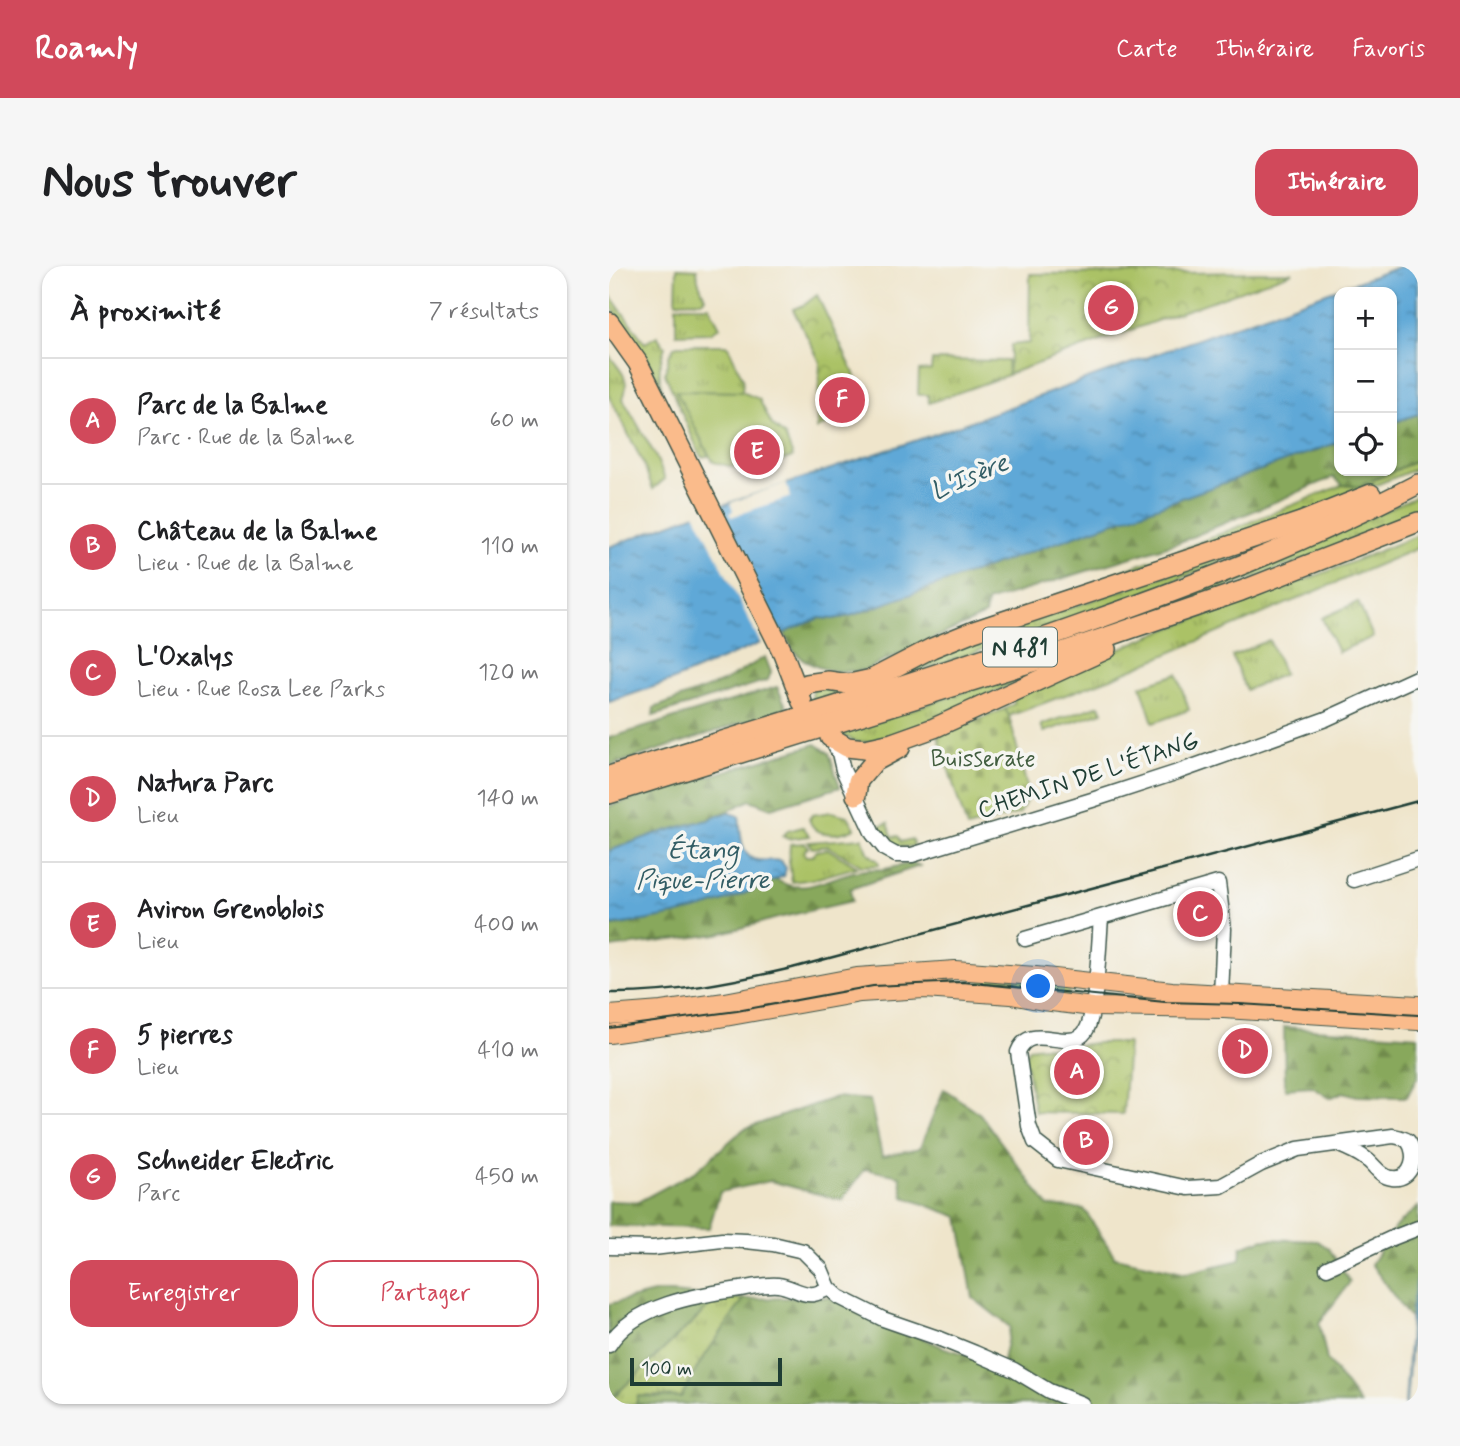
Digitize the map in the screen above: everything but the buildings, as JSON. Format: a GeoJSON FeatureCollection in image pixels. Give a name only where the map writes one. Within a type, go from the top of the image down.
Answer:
{"type":"FeatureCollection","features":[{"type":"Feature","properties":{"kind":"highway"},"geometry":{"type":"LineString","coordinates":[[609,322],[638,363],[783,653],[801,701],[807,684],[828,681]]}},
{"type":"Feature","properties":{"kind":"highway"},"geometry":{"type":"LineString","coordinates":[[783,653],[809,673],[828,681],[849,684],[872,679],[932,648],[974,631],[1301,522],[1418,475]]}},
{"type":"Feature","properties":{"kind":"highway","name":"N 481"},"geometry":{"type":"LineString","coordinates":[[609,776],[968,664],[1148,601],[1282,549],[1418,484]]}},
{"type":"Feature","properties":{"kind":"highway","name":"N 481"},"geometry":{"type":"LineString","coordinates":[[609,794],[1042,659],[1241,591],[1412,526]]}},
{"type":"Feature","properties":{"kind":"highway"},"geometry":{"type":"LineString","coordinates":[[856,796],[858,780],[874,762],[934,728],[1065,667],[1140,635],[1243,597],[1322,561]]}},
{"type":"Feature","properties":{"kind":"highway"},"geometry":{"type":"LineString","coordinates":[[830,737],[847,747],[865,749],[892,743],[934,728]]}},
{"type":"Feature","properties":{"kind":"main road"},"geometry":{"type":"LineString","coordinates":[[609,1015],[725,1002],[857,976],[955,970],[1221,995],[1418,1005]]}},
{"type":"Feature","properties":{"kind":"main road"},"geometry":{"type":"LineString","coordinates":[[609,1034],[714,1019],[860,993],[924,989],[1011,995],[1093,1007],[1223,1009],[1418,1021]]}},
{"type":"Feature","properties":{"kind":"street","name":"CHEMIN DE L'ÉTANG"},"geometry":{"type":"LineString","coordinates":[[830,737],[873,834],[885,849],[896,855],[912,855],[1178,772],[1326,719],[1418,677]]}},
{"type":"Feature","properties":{"kind":"street"},"geometry":{"type":"LineString","coordinates":[[1354,880],[1418,859]]}},
{"type":"Feature","properties":{"kind":"street"},"geometry":{"type":"LineString","coordinates":[[1025,939],[1218,883],[1224,929],[1221,995]]}},
{"type":"Feature","properties":{"kind":"street"},"geometry":{"type":"LineString","coordinates":[[1101,918],[1093,1007],[1085,1032],[1080,1037],[1070,1039],[1034,1037],[1021,1044],[1018,1052],[1029,1126],[1035,1142],[1058,1160],[1188,1188],[1221,1186],[1261,1164],[1298,1149],[1393,1136],[1410,1142],[1416,1160],[1413,1169],[1405,1176],[1390,1178],[1368,1160],[1337,1144]]}},
{"type":"Feature","properties":{"kind":"street"},"geometry":{"type":"LineString","coordinates":[[1327,1268],[1418,1228]]}},
{"type":"Feature","properties":{"kind":"street"},"geometry":{"type":"LineString","coordinates":[[609,1247],[653,1248],[722,1240],[773,1244],[803,1251],[821,1269],[829,1288],[839,1297],[883,1319],[938,1338],[1014,1370],[1049,1391],[1083,1404]]}},
{"type":"Feature","properties":{"kind":"street"},"geometry":{"type":"LineString","coordinates":[[609,1345],[615,1335],[635,1319],[669,1303],[764,1285],[778,1285],[813,1294],[829,1288]]}},
{"type":"Feature","properties":{"kind":"green space"},"geometry":{"type":"Polygon","coordinates":[[[677,268],[697,269],[705,298],[701,301],[676,302],[677,268]]]}},
{"type":"Feature","properties":{"kind":"green space"},"geometry":{"type":"Polygon","coordinates":[[[1293,272],[1008,375],[1011,345],[1029,343],[1030,274],[1293,272]]]}},
{"type":"Feature","properties":{"kind":"green space"},"geometry":{"type":"Polygon","coordinates":[[[609,294],[645,343],[657,336],[665,347],[660,368],[662,390],[645,355],[609,304],[609,294]]]}},
{"type":"Feature","properties":{"kind":"green space"},"geometry":{"type":"Polygon","coordinates":[[[817,295],[869,405],[817,429],[820,362],[793,309],[817,295]]]}},
{"type":"Feature","properties":{"kind":"green space"},"geometry":{"type":"Polygon","coordinates":[[[676,306],[709,306],[720,327],[710,333],[676,334],[676,306]]]}},
{"type":"Feature","properties":{"kind":"green space"},"geometry":{"type":"Polygon","coordinates":[[[678,345],[726,345],[743,379],[742,392],[677,391],[709,456],[701,457],[665,374],[669,356],[678,345]]]}},
{"type":"Feature","properties":{"kind":"green space"},"geometry":{"type":"Polygon","coordinates":[[[609,355],[625,380],[623,399],[655,455],[665,479],[653,489],[609,396],[609,355]]]}},
{"type":"Feature","properties":{"kind":"green space"},"geometry":{"type":"Polygon","coordinates":[[[932,360],[1007,361],[1008,375],[929,403],[928,395],[918,395],[919,371],[931,370],[932,360]]]}},
{"type":"Feature","properties":{"kind":"green space"},"geometry":{"type":"Polygon","coordinates":[[[676,391],[742,392],[759,399],[772,425],[785,436],[793,457],[741,469],[713,462],[676,391]]]}},
{"type":"Feature","properties":{"kind":"green space"},"geometry":{"type":"Polygon","coordinates":[[[1418,414],[1418,460],[1397,469],[1397,421],[1418,414]]]}},
{"type":"Feature","properties":{"kind":"green space"},"geometry":{"type":"Polygon","coordinates":[[[1334,444],[1334,476],[1382,476],[1358,487],[1343,485],[1334,477],[1180,542],[987,602],[985,615],[865,670],[837,671],[810,664],[793,650],[784,632],[819,618],[850,616],[1334,444]]]}},
{"type":"Feature","properties":{"kind":"green space"},"geometry":{"type":"Polygon","coordinates":[[[1418,460],[1418,468],[1339,500],[1116,576],[1114,574],[1343,485],[1358,487],[1382,476],[1397,476],[1397,469],[1418,460]]]}},
{"type":"Feature","properties":{"kind":"green space"},"geometry":{"type":"Polygon","coordinates":[[[1418,495],[1418,510],[1319,554],[1067,645],[1069,638],[1295,553],[1418,495]]]}},
{"type":"Feature","properties":{"kind":"green space"},"geometry":{"type":"Polygon","coordinates":[[[1313,526],[1116,604],[895,679],[812,703],[813,687],[918,659],[1313,526]]]}},
{"type":"Feature","properties":{"kind":"green space"},"geometry":{"type":"Polygon","coordinates":[[[1418,535],[1418,548],[1111,678],[1009,716],[1005,709],[1015,703],[1013,699],[1083,664],[1157,633],[1340,567],[1418,535]]]}},
{"type":"Feature","properties":{"kind":"green space"},"geometry":{"type":"Polygon","coordinates":[[[1358,602],[1373,637],[1338,652],[1322,618],[1358,602]]]}},
{"type":"Feature","properties":{"kind":"green space"},"geometry":{"type":"Polygon","coordinates":[[[1269,640],[1284,674],[1246,690],[1232,656],[1269,640]]]}},
{"type":"Feature","properties":{"kind":"green space"},"geometry":{"type":"Polygon","coordinates":[[[765,657],[771,672],[768,680],[653,716],[654,708],[723,682],[765,657]]]}},
{"type":"Feature","properties":{"kind":"green space"},"geometry":{"type":"Polygon","coordinates":[[[1052,666],[885,741],[857,742],[839,734],[985,685],[1052,666]]]}},
{"type":"Feature","properties":{"kind":"green space"},"geometry":{"type":"Polygon","coordinates":[[[1177,674],[1189,710],[1153,723],[1141,686],[1177,674]]]}},
{"type":"Feature","properties":{"kind":"green space"},"geometry":{"type":"Polygon","coordinates":[[[777,687],[787,708],[609,766],[609,738],[777,687]]]}},
{"type":"Feature","properties":{"kind":"green space"},"geometry":{"type":"Polygon","coordinates":[[[1100,705],[1103,712],[1044,732],[1041,725],[1100,705]]]}},
{"type":"Feature","properties":{"kind":"green space","name":"Buisserate"},"geometry":{"type":"Polygon","coordinates":[[[1005,709],[1029,795],[1020,813],[967,828],[938,736],[1005,709]]]}},
{"type":"Feature","properties":{"kind":"green space"},"geometry":{"type":"Polygon","coordinates":[[[816,744],[829,753],[840,787],[771,808],[750,800],[709,820],[652,835],[609,851],[609,806],[816,744]]]}},
{"type":"Feature","properties":{"kind":"green space"},"geometry":{"type":"Polygon","coordinates":[[[831,812],[848,816],[855,828],[829,834],[817,830],[809,819],[812,815],[831,812]]]}},
{"type":"Feature","properties":{"kind":"green space"},"geometry":{"type":"Polygon","coordinates":[[[888,823],[892,837],[898,836],[901,842],[912,839],[914,846],[901,847],[887,841],[876,827],[888,823]]]}},
{"type":"Feature","properties":{"kind":"green space"},"geometry":{"type":"Polygon","coordinates":[[[803,827],[810,836],[788,839],[782,836],[788,831],[803,827]]]}},
{"type":"Feature","properties":{"kind":"green space"},"geometry":{"type":"Polygon","coordinates":[[[862,838],[869,854],[879,865],[862,866],[828,846],[812,848],[808,842],[862,838]]]}},
{"type":"Feature","properties":{"kind":"green space"},"geometry":{"type":"Polygon","coordinates":[[[805,843],[808,848],[805,849],[805,856],[813,856],[816,851],[828,849],[857,867],[792,882],[790,844],[805,843]]]}},
{"type":"Feature","properties":{"kind":"green space"},"geometry":{"type":"Polygon","coordinates":[[[912,863],[920,866],[850,889],[852,901],[718,934],[609,948],[609,926],[737,897],[775,879],[786,884],[806,886],[858,871],[912,863]]]}},
{"type":"Feature","properties":{"kind":"green space"},"geometry":{"type":"Polygon","coordinates":[[[982,974],[1069,986],[1068,997],[980,986],[982,974]]]}},
{"type":"Feature","properties":{"kind":"green space"},"geometry":{"type":"Polygon","coordinates":[[[1284,1027],[1418,1036],[1418,1076],[1407,1097],[1357,1096],[1343,1092],[1330,1098],[1312,1087],[1285,1089],[1284,1027]]]}},
{"type":"Feature","properties":{"kind":"green space"},"geometry":{"type":"Polygon","coordinates":[[[1095,1043],[1128,1043],[1123,1114],[1035,1112],[1025,1057],[1029,1048],[1059,1048],[1095,1043]]]}},
{"type":"Feature","properties":{"kind":"green space"},"geometry":{"type":"Polygon","coordinates":[[[944,1089],[980,1114],[1048,1206],[1084,1209],[1115,1257],[1187,1273],[1240,1260],[1241,1247],[1264,1239],[1318,1241],[1329,1249],[1350,1282],[1319,1323],[1327,1360],[1360,1404],[636,1404],[638,1396],[681,1397],[700,1363],[744,1299],[828,1297],[945,1348],[1002,1365],[1010,1327],[973,1298],[959,1217],[904,1197],[900,1176],[865,1169],[842,1200],[770,1181],[720,1192],[709,1228],[609,1226],[609,1201],[638,1202],[696,1171],[744,1129],[836,1097],[870,1100],[882,1156],[920,1148],[944,1089]]]}},
{"type":"Feature","properties":{"kind":"green space"},"geometry":{"type":"Polygon","coordinates":[[[1418,1207],[1418,1323],[1411,1320],[1371,1264],[1396,1226],[1418,1207]]]}},
{"type":"Feature","properties":{"kind":"green space"},"geometry":{"type":"Polygon","coordinates":[[[658,1292],[719,1297],[609,1401],[609,1304],[658,1292]]]}},
{"type":"Feature","properties":{"kind":"green space"},"geometry":{"type":"Polygon","coordinates":[[[719,1297],[744,1299],[700,1363],[681,1397],[638,1396],[636,1404],[609,1404],[609,1401],[719,1297]]]}},
{"type":"Feature","properties":{"kind":"water"},"geometry":{"type":"Polygon","coordinates":[[[1401,266],[1418,266],[1418,414],[1397,421],[1397,287],[1343,287],[1401,266]]]}},
{"type":"Feature","properties":{"kind":"water","name":"L'Isère"},"geometry":{"type":"Polygon","coordinates":[[[1334,290],[1334,444],[850,616],[819,618],[671,681],[609,702],[609,547],[696,514],[935,434],[1334,290]]]}},
{"type":"Feature","properties":{"kind":"water","name":"Étang Pique-Pierre"},"geometry":{"type":"Polygon","coordinates":[[[729,813],[739,816],[743,846],[748,856],[756,860],[781,861],[786,868],[784,876],[744,894],[691,911],[609,926],[609,851],[652,835],[729,813]]]}},
{"type":"Feature","properties":{"kind":"water"},"geometry":{"type":"Polygon","coordinates":[[[1418,1272],[1406,1404],[1405,1404],[1411,1310],[1418,1272]]]}},
{"type":"Feature","properties":{"kind":"pier"},"geometry":{"type":"Polygon","coordinates":[[[786,483],[791,497],[731,517],[729,513],[733,511],[730,503],[786,483]]]}},
{"type":"Feature","properties":{"kind":"pier"},"geometry":{"type":"Polygon","coordinates":[[[715,504],[782,637],[762,646],[694,511],[715,504]]]}},
{"type":"Feature","properties":{"kind":"tram line"},"geometry":{"type":"LineString","coordinates":[[609,1028],[737,1011],[873,986],[963,982],[1165,1002],[1418,1015]]}},
{"type":"Feature","properties":{"kind":"railway"},"geometry":{"type":"LineString","coordinates":[[609,993],[701,986],[792,968],[1418,801]]}},
{"type":"Feature","properties":{"kind":"place","name":"Schneider Electric"},"geometry":{"type":"Point","coordinates":[1111,308]}},
{"type":"Feature","properties":{"kind":"place","name":"5 pierres"},"geometry":{"type":"Point","coordinates":[842,400]}},
{"type":"Feature","properties":{"kind":"place","name":"Aviron Grenoblois"},"geometry":{"type":"Point","coordinates":[757,452]}},
{"type":"Feature","properties":{"kind":"place","name":"L'Oxalys"},"geometry":{"type":"Point","coordinates":[1200,914]}},
{"type":"Feature","properties":{"kind":"place","name":"Natura Parc"},"geometry":{"type":"Point","coordinates":[1245,1051]}},
{"type":"Feature","properties":{"kind":"place","name":"Parc de la Balme"},"geometry":{"type":"Point","coordinates":[1077,1072]}},
{"type":"Feature","properties":{"kind":"place","name":"Château de la Balme"},"geometry":{"type":"Point","coordinates":[1086,1142]}}]}
